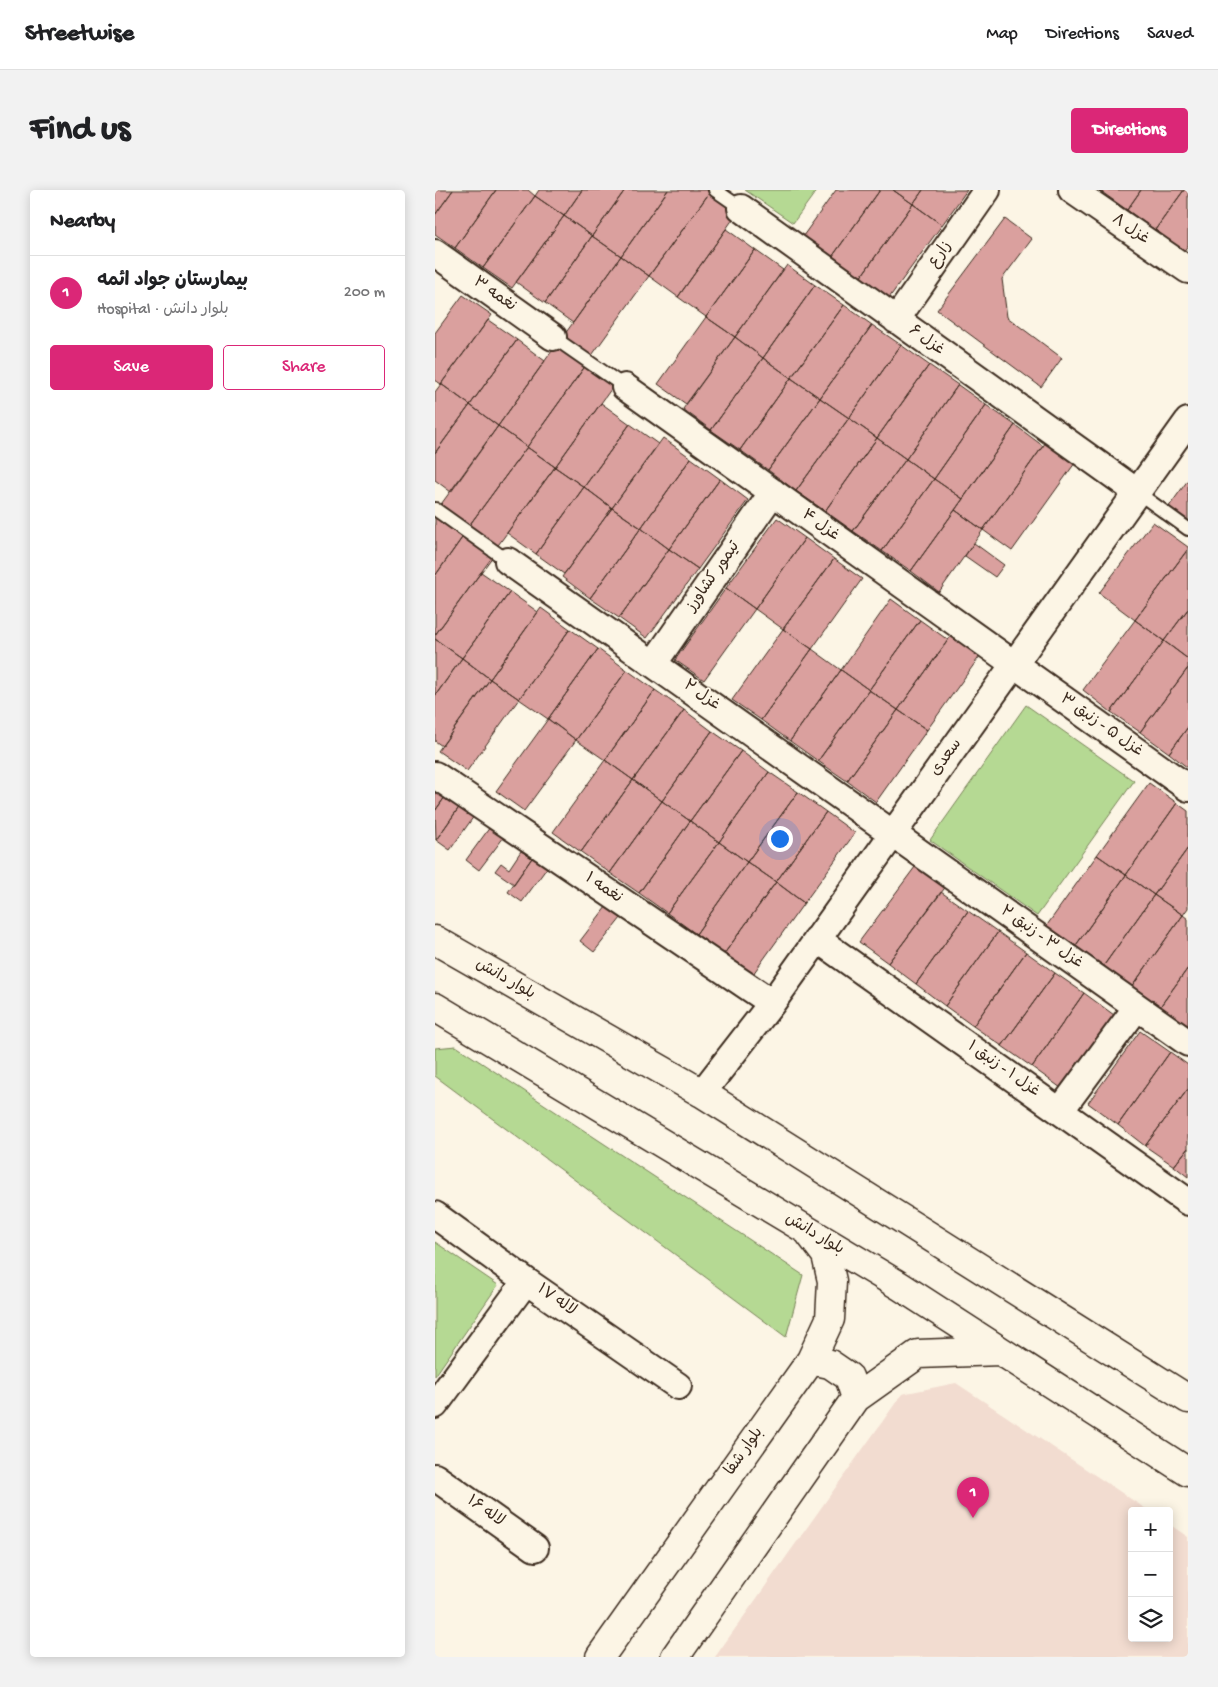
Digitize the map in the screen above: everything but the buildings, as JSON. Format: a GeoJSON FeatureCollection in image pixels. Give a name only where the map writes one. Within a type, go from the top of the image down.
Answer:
{"type":"FeatureCollection","features":[{"type":"Feature","properties":{"kind":"street","name":"زارع"},"geometry":{"type":"LineString","coordinates":[[896,320],[987,190]]}},
{"type":"Feature","properties":{"kind":"street","name":"غزل ۸"},"geometry":{"type":"LineString","coordinates":[[1072,190],[1188,270]]}},
{"type":"Feature","properties":{"kind":"street","name":"غزل ۶"},"geometry":{"type":"LineString","coordinates":[[741,208],[1137,492]]}},
{"type":"Feature","properties":{"kind":"street","name":"نغمه ۳"},"geometry":{"type":"LineString","coordinates":[[435,253],[553,337]]}},
{"type":"Feature","properties":{"kind":"street","name":"غزل ۴"},"geometry":{"type":"LineString","coordinates":[[625,387],[1013,665]]}},
{"type":"Feature","properties":{"kind":"street","name":"سعدی"},"geometry":{"type":"LineString","coordinates":[[702,1093],[772,1003],[1188,421]]}},
{"type":"Feature","properties":{"kind":"street","name":"تیمور کشاورز"},"geometry":{"type":"LineString","coordinates":[[654,663],[773,492]]}},
{"type":"Feature","properties":{"kind":"street","name":"غزل ۲"},"geometry":{"type":"LineString","coordinates":[[508,561],[893,833]]}},
{"type":"Feature","properties":{"kind":"street","name":"غزل ۵ - زنبق ۳"},"geometry":{"type":"LineString","coordinates":[[1013,665],[1188,788]]}},
{"type":"Feature","properties":{"kind":"street","name":"نغمه ۱"},"geometry":{"type":"LineString","coordinates":[[435,775],[772,1003]]}},
{"type":"Feature","properties":{"kind":"street","name":"غزل ۳ - زنبق ۲"},"geometry":{"type":"LineString","coordinates":[[893,833],[1188,1043]]}},
{"type":"Feature","properties":{"kind":"street","name":"غزل ۱ - زنبق ۱"},"geometry":{"type":"LineString","coordinates":[[817,939],[1188,1202]]}},
{"type":"Feature","properties":{"kind":"street","name":"بلوار دانش"},"geometry":{"type":"LineString","coordinates":[[435,940],[702,1093],[1188,1399]]}},
{"type":"Feature","properties":{"kind":"street","name":"بلوار دانش"},"geometry":{"type":"LineString","coordinates":[[435,1006],[809,1233],[900,1286],[1188,1472]]}},
{"type":"Feature","properties":{"kind":"street"},"geometry":{"type":"LineString","coordinates":[[1060,1111],[1137,1007]]}},
{"type":"Feature","properties":{"kind":"street","name":"لاله ۱۷"},"geometry":{"type":"LineString","coordinates":[[435,1215],[677,1386]]}},
{"type":"Feature","properties":{"kind":"street","name":"بلوار شفا"},"geometry":{"type":"LineString","coordinates":[[600,1657],[811,1360],[830,1319],[832,1281],[825,1255],[809,1233]]}},
{"type":"Feature","properties":{"kind":"street"},"geometry":{"type":"LineString","coordinates":[[435,1404],[526,1281]]}},
{"type":"Feature","properties":{"kind":"street"},"geometry":{"type":"LineString","coordinates":[[675,1657],[856,1398],[918,1354],[1000,1351]]}},
{"type":"Feature","properties":{"kind":"street"},"geometry":{"type":"LineString","coordinates":[[811,1360],[830,1364],[849,1377],[856,1398]]}},
{"type":"Feature","properties":{"kind":"street","name":"لاله ۱۶"},"geometry":{"type":"LineString","coordinates":[[435,1477],[535,1548]]}},
{"type":"Feature","properties":{"kind":"lane","name":"غزل ۶"},"geometry":{"type":"LineString","coordinates":[[715,190],[741,208]]}},
{"type":"Feature","properties":{"kind":"lane"},"geometry":{"type":"LineString","coordinates":[[553,337],[625,387]]}},
{"type":"Feature","properties":{"kind":"lane"},"geometry":{"type":"LineString","coordinates":[[1137,492],[1188,529]]}},
{"type":"Feature","properties":{"kind":"lane"},"geometry":{"type":"LineString","coordinates":[[435,509],[508,561]]}},
{"type":"Feature","properties":{"kind":"shaded area"},"geometry":{"type":"Polygon","coordinates":[[[956,1383],[1143,1507],[1128,1507],[1128,1642],[1173,1642],[1173,1527],[1188,1537],[1188,1657],[715,1657],[902,1394],[956,1383]]]}},
{"type":"Feature","properties":{"kind":"green space"},"geometry":{"type":"Polygon","coordinates":[[[745,190],[817,190],[793,223],[745,190]]]}},
{"type":"Feature","properties":{"kind":"green space"},"geometry":{"type":"Polygon","coordinates":[[[1026,705],[1134,781],[1037,916],[930,840],[1026,705]]]}},
{"type":"Feature","properties":{"kind":"green space"},"geometry":{"type":"Polygon","coordinates":[[[456,1046],[803,1275],[786,1337],[435,1076],[435,1048],[456,1046]]]}},
{"type":"Feature","properties":{"kind":"green space"},"geometry":{"type":"Polygon","coordinates":[[[435,1242],[498,1285],[435,1376],[435,1242]]]}},
{"type":"Feature","properties":{"kind":"place","name":"بیمارستان جواد ائمه"},"geometry":{"type":"Point","coordinates":[973,1518]}}]}
